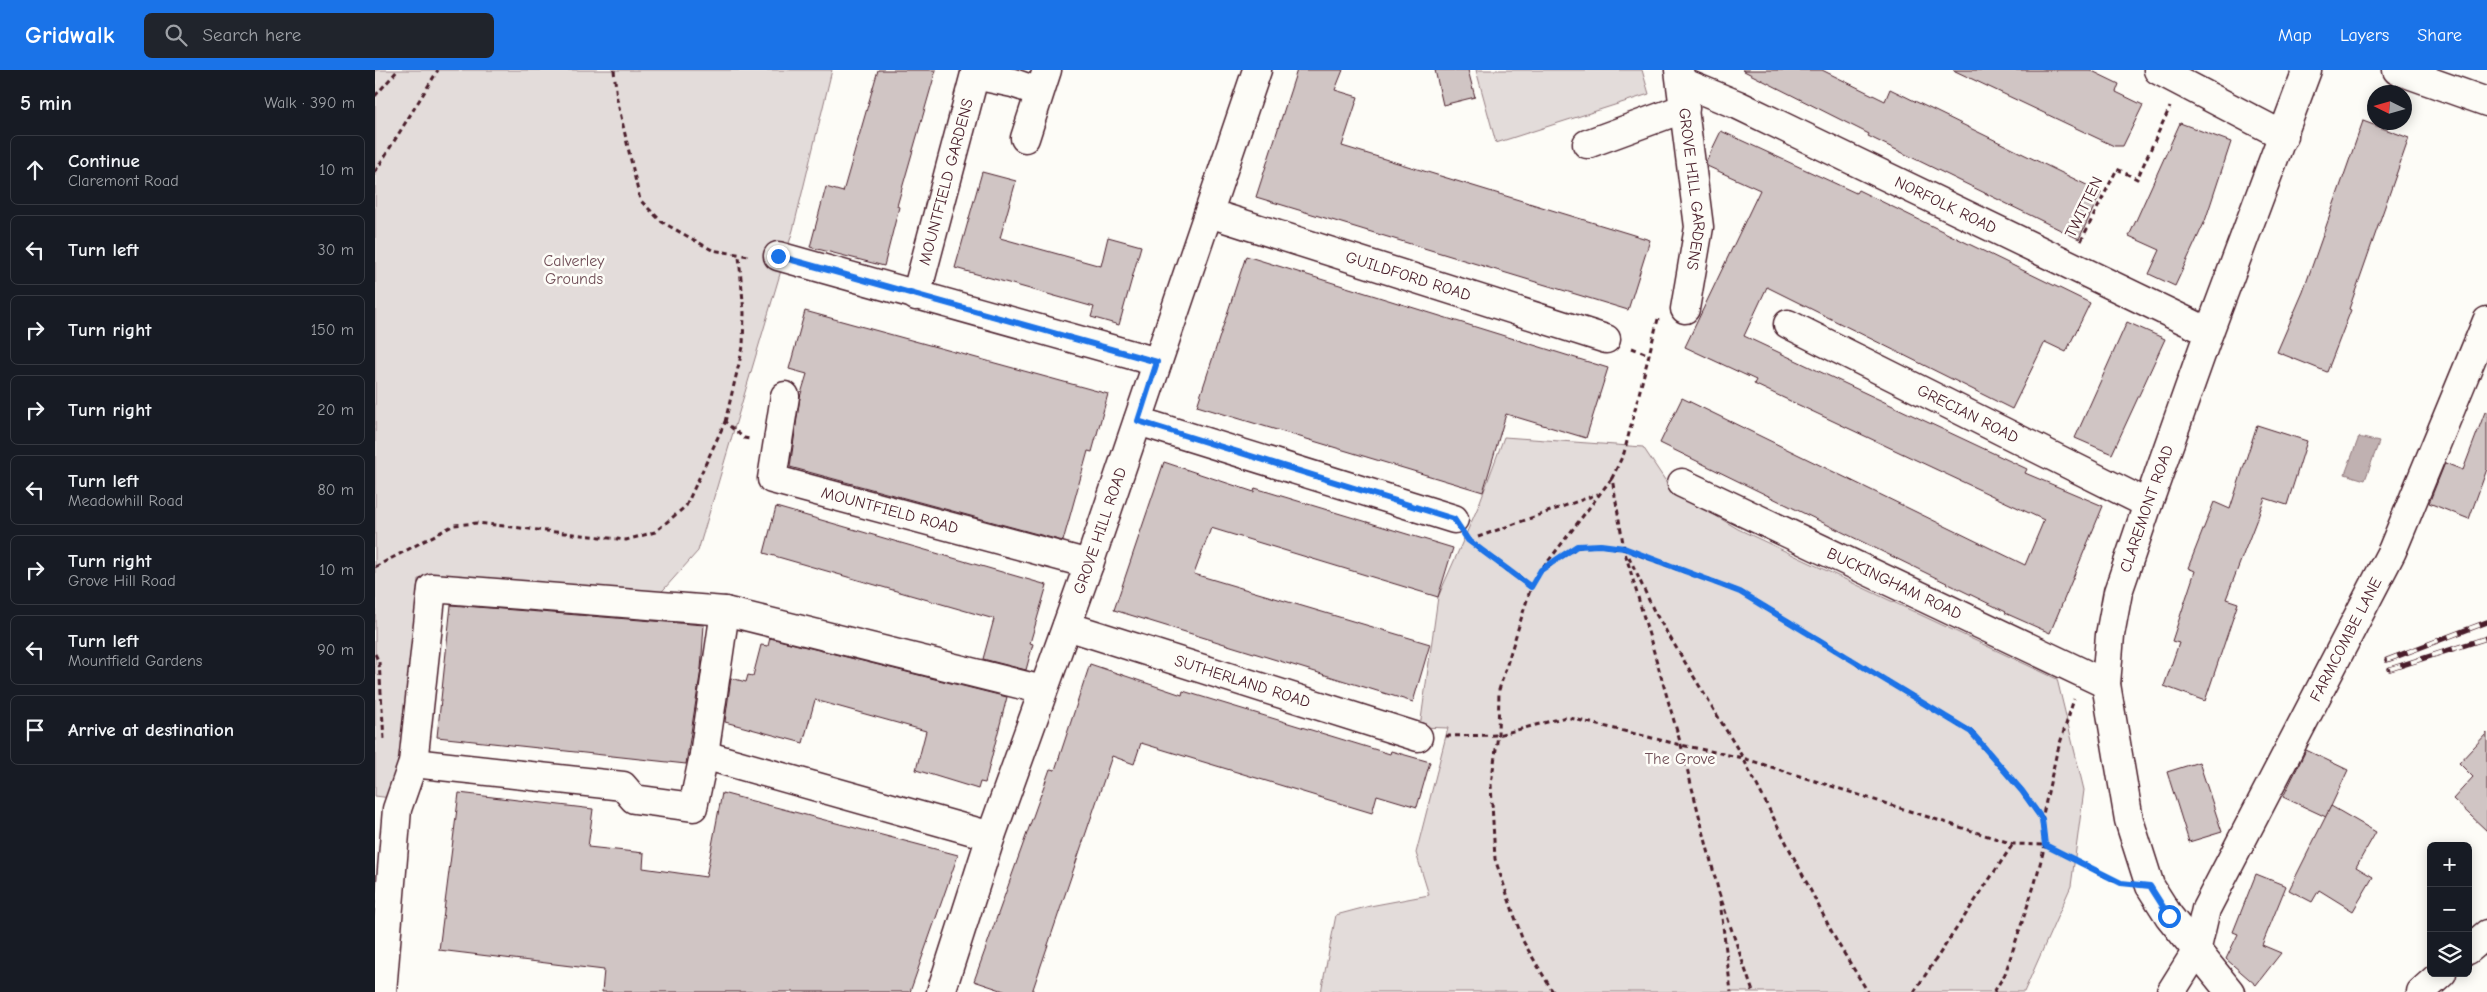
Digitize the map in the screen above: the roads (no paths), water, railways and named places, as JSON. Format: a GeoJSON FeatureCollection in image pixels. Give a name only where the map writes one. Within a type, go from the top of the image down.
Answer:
{"type":"FeatureCollection","features":[{"type":"Feature","properties":{"kind":"street","name":"GROVE HILL ROAD"},"geometry":{"type":"LineString","coordinates":[[941,992],[991,836],[1089,564],[1257,70]]}},
{"type":"Feature","properties":{"kind":"street","name":"CLAREMONT ROAD"},"geometry":{"type":"LineString","coordinates":[[2230,992],[2196,952],[2169,916],[2150,886],[2129,820],[2106,684],[2110,635],[2118,592],[2148,504],[2209,332],[2284,136],[2307,70]]}},
{"type":"Feature","properties":{"kind":"street"},"geometry":{"type":"LineString","coordinates":[[2397,70],[2487,102]]}},
{"type":"Feature","properties":{"kind":"street"},"geometry":{"type":"LineString","coordinates":[[975,72],[1013,84],[1043,81],[1025,138]]}},
{"type":"Feature","properties":{"kind":"street","name":"MOUNTFIELD GARDENS"},"geometry":{"type":"LineString","coordinates":[[915,296],[975,72]]}},
{"type":"Feature","properties":{"kind":"street"},"geometry":{"type":"LineString","coordinates":[[2170,76],[2284,136]]}},
{"type":"Feature","properties":{"kind":"street"},"geometry":{"type":"LineString","coordinates":[[1587,144],[1682,87]]}},
{"type":"Feature","properties":{"kind":"street","name":"NORFOLK ROAD"},"geometry":{"type":"LineString","coordinates":[[1682,87],[1782,127],[2209,332]]}},
{"type":"Feature","properties":{"kind":"street","name":"GROVE HILL GARDENS"},"geometry":{"type":"LineString","coordinates":[[1682,87],[1699,227],[1685,309]]}},
{"type":"Feature","properties":{"kind":"street","name":"GUILDFORD ROAD"},"geometry":{"type":"LineString","coordinates":[[1209,213],[1606,339]]}},
{"type":"Feature","properties":{"kind":"street"},"geometry":{"type":"LineString","coordinates":[[778,256],[915,296],[1157,362]]}},
{"type":"Feature","properties":{"kind":"street","name":"FARMCOMBE LANE"},"geometry":{"type":"LineString","coordinates":[[2171,992],[2196,952],[2206,908],[2392,551],[2487,321]]}},
{"type":"Feature","properties":{"kind":"street","name":"GRECIAN ROAD"},"geometry":{"type":"LineString","coordinates":[[1788,324],[2148,504]]}},
{"type":"Feature","properties":{"kind":"street","name":"MOUNTFIELD ROAD"},"geometry":{"type":"LineString","coordinates":[[785,396],[772,478],[1089,564]]}},
{"type":"Feature","properties":{"kind":"street"},"geometry":{"type":"LineString","coordinates":[[1138,421],[1454,519]]}},
{"type":"Feature","properties":{"kind":"street","name":"BUCKINGHAM ROAD"},"geometry":{"type":"LineString","coordinates":[[1682,484],[2106,684]]}},
{"type":"Feature","properties":{"kind":"street"},"geometry":{"type":"LineString","coordinates":[[382,992],[386,809],[413,763],[430,707],[432,588],[597,607],[725,611],[1043,690]]}},
{"type":"Feature","properties":{"kind":"street"},"geometry":{"type":"LineString","coordinates":[[413,763],[623,786],[634,800],[693,807],[704,755],[725,611]]}},
{"type":"Feature","properties":{"kind":"street","name":"SUTHERLAND ROAD"},"geometry":{"type":"LineString","coordinates":[[1067,626],[1418,737]]}},
{"type":"Feature","properties":{"kind":"street"},"geometry":{"type":"LineString","coordinates":[[704,755],[991,836]]}},
{"type":"Feature","properties":{"kind":"street"},"geometry":{"type":"LineString","coordinates":[[2472,947],[2487,934]]}},
{"type":"Feature","properties":{"kind":"street"},"geometry":{"type":"LineString","coordinates":[[2421,992],[2438,977]]}},
{"type":"Feature","properties":{"kind":"railway"},"geometry":{"type":"LineString","coordinates":[[2387,660],[2487,622]]}},
{"type":"Feature","properties":{"kind":"railway"},"geometry":{"type":"LineString","coordinates":[[2390,669],[2487,638]]}},
{"type":"Feature","properties":{"kind":"park label","name":"Calverley Grounds"},"geometry":{"type":"Point","coordinates":[574,270]}},
{"type":"Feature","properties":{"kind":"park label","name":"The Grove"},"geometry":{"type":"Point","coordinates":[1680,759]}}]}
